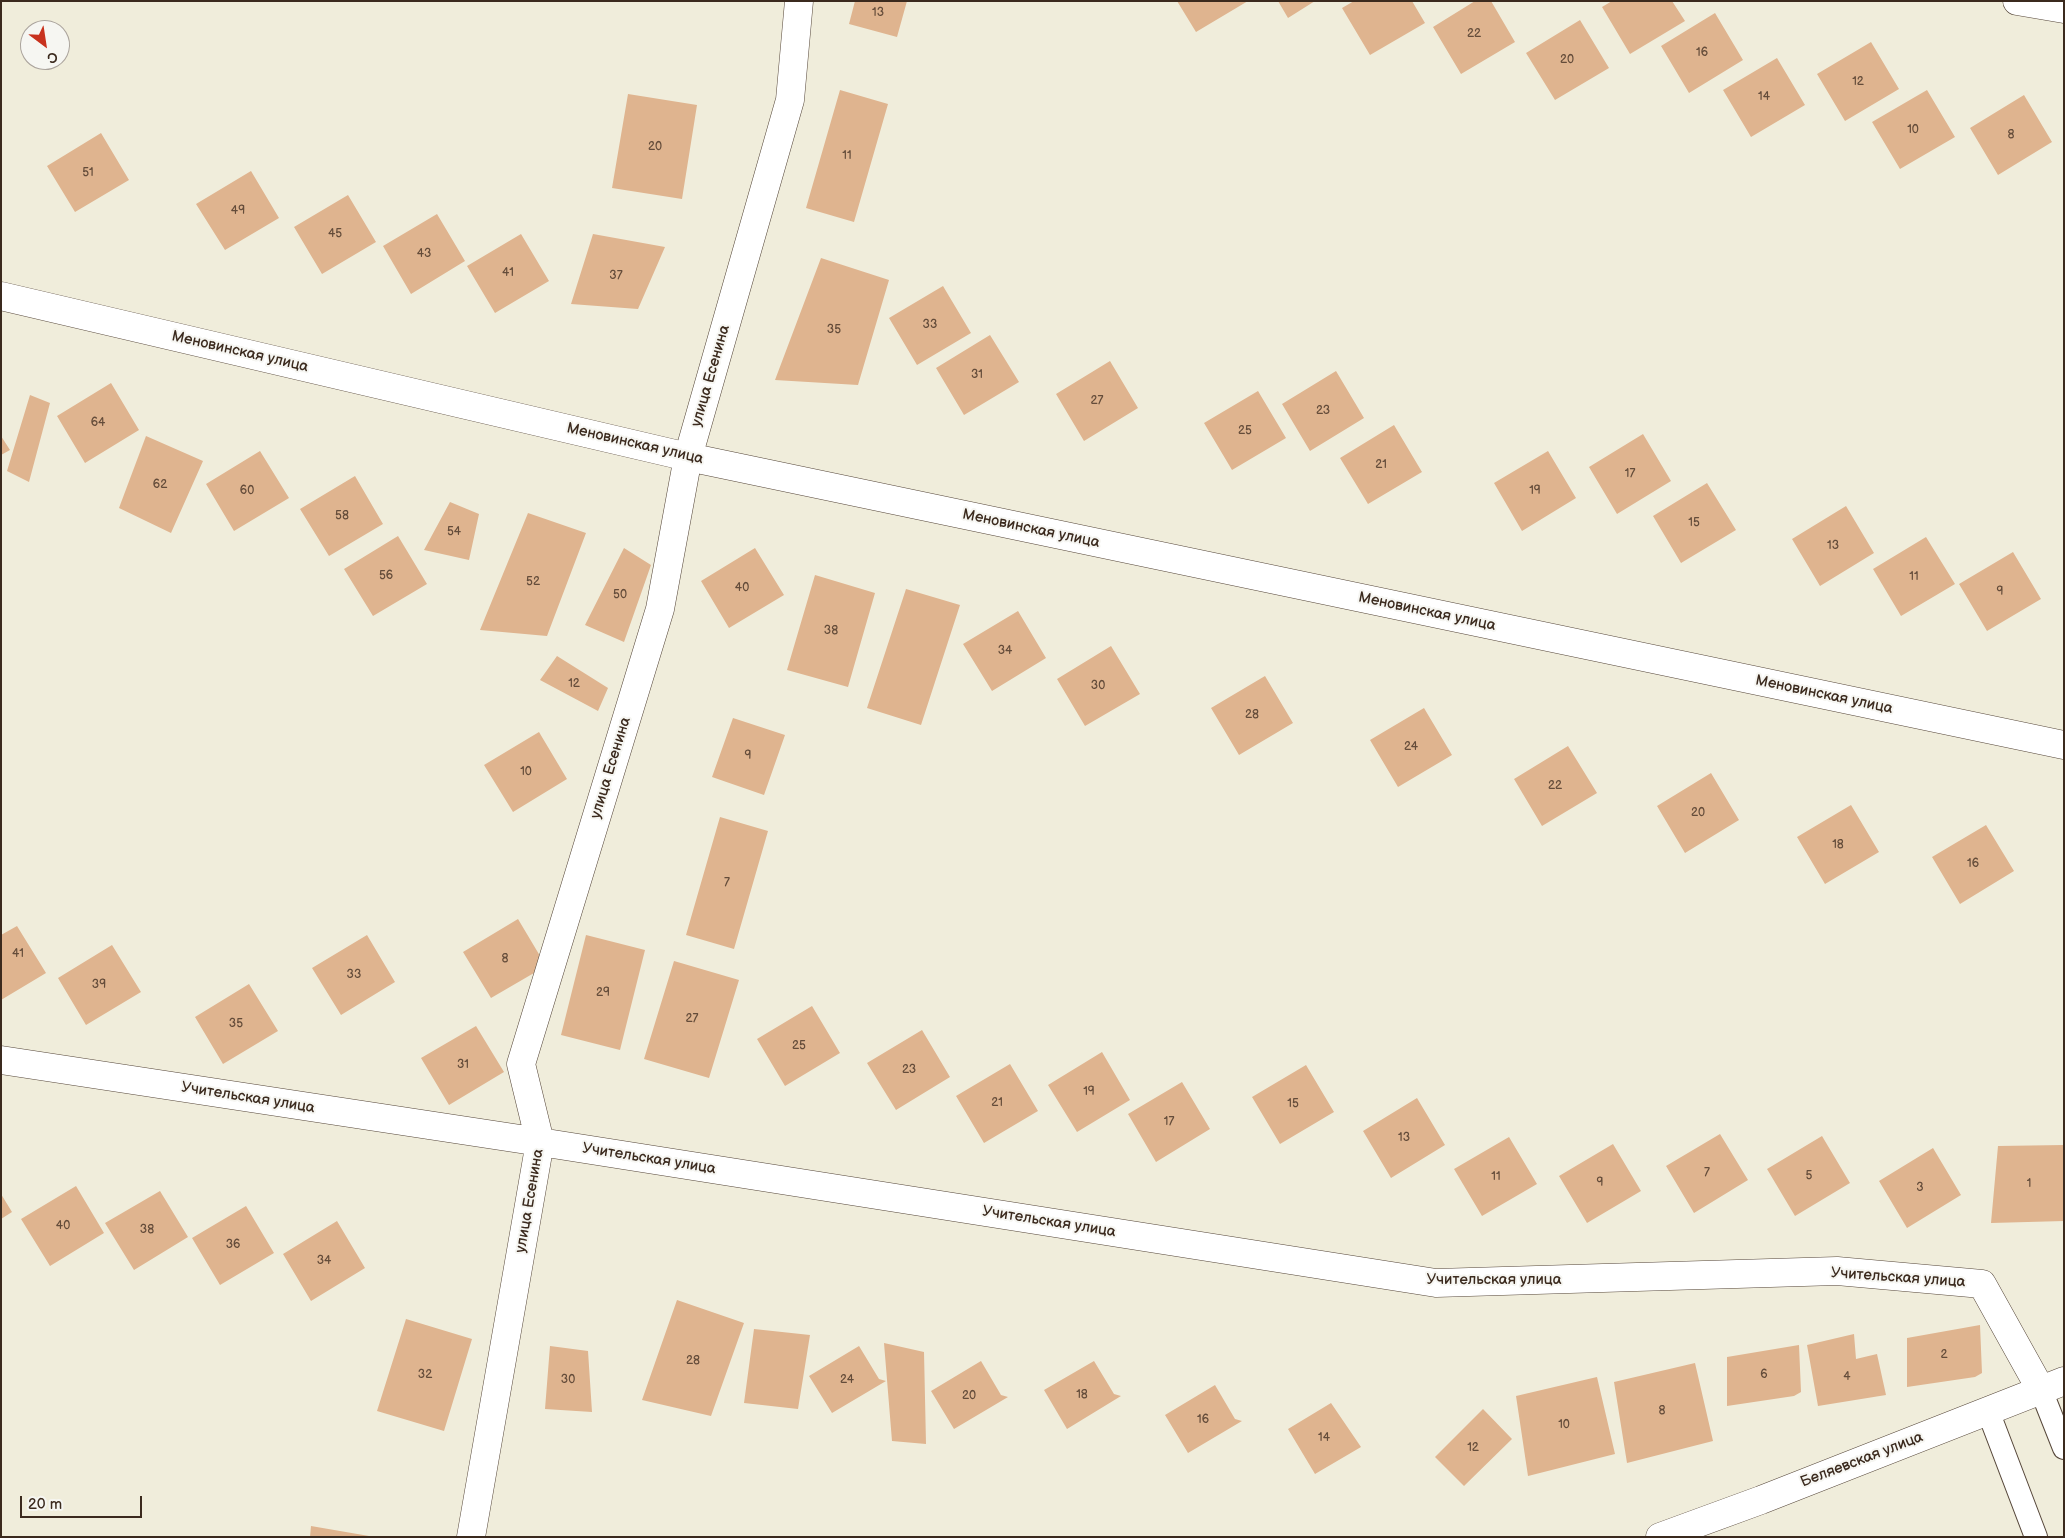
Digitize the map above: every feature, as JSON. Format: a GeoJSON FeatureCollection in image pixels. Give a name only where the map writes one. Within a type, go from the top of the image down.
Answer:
{"type":"FeatureCollection","features":[{"type":"Feature","properties":{"kind":"street","name":"улица Есенина"},"geometry":{"type":"LineString","coordinates":[[471,1537],[540,1142],[521,1064],[660,609],[688,457],[790,100],[799,1]]}},
{"type":"Feature","properties":{"kind":"street"},"geometry":{"type":"LineString","coordinates":[[2017,1],[2064,9]]}},
{"type":"Feature","properties":{"kind":"street","name":"Меновинская улица"},"geometry":{"type":"LineString","coordinates":[[1,296],[688,457],[2064,745]]}},
{"type":"Feature","properties":{"kind":"street","name":"Учительская улица"},"geometry":{"type":"LineString","coordinates":[[1,1060],[540,1142],[1436,1283],[1837,1271],[1982,1284],[2052,1386]]}},
{"type":"Feature","properties":{"kind":"street","name":"Беляевская улица"},"geometry":{"type":"LineString","coordinates":[[1660,1537],[1761,1500],[2052,1386]]}},
{"type":"Feature","properties":{"kind":"lane"},"geometry":{"type":"LineString","coordinates":[[2052,1386],[2064,1448]]}},
{"type":"Feature","properties":{"kind":"lane"},"geometry":{"type":"LineString","coordinates":[[1988,1412],[2036,1537]]}},
{"type":"Feature","properties":{"kind":"building"},"geometry":{"type":"Polygon","coordinates":[[[855,1],[907,1],[897,37],[849,24],[855,1]]]}},
{"type":"Feature","properties":{"kind":"building"},"geometry":{"type":"Polygon","coordinates":[[[1177,1],[1248,1],[1196,32],[1177,1]]]}},
{"type":"Feature","properties":{"kind":"building"},"geometry":{"type":"Polygon","coordinates":[[[1278,1],[1315,1],[1288,18],[1278,1]]]}},
{"type":"Feature","properties":{"kind":"building"},"geometry":{"type":"Polygon","coordinates":[[[1354,1],[1412,1],[1425,23],[1370,55],[1342,8],[1354,1]]]}},
{"type":"Feature","properties":{"kind":"building"},"geometry":{"type":"Polygon","coordinates":[[[1475,1],[1491,1],[1515,42],[1461,74],[1433,27],[1475,1]]]}},
{"type":"Feature","properties":{"kind":"building"},"geometry":{"type":"Polygon","coordinates":[[[1612,1],[1672,1],[1685,21],[1630,54],[1602,7],[1612,1]]]}},
{"type":"Feature","properties":{"kind":"building"},"geometry":{"type":"Polygon","coordinates":[[[1715,13],[1743,60],[1689,93],[1661,46],[1715,13]]]}},
{"type":"Feature","properties":{"kind":"building"},"geometry":{"type":"Polygon","coordinates":[[[1580,20],[1609,68],[1555,100],[1526,53],[1580,20]]]}},
{"type":"Feature","properties":{"kind":"building"},"geometry":{"type":"Polygon","coordinates":[[[1871,42],[1899,89],[1845,121],[1817,74],[1871,42]]]}},
{"type":"Feature","properties":{"kind":"building"},"geometry":{"type":"Polygon","coordinates":[[[1777,58],[1805,105],[1751,137],[1723,90],[1777,58]]]}},
{"type":"Feature","properties":{"kind":"building"},"geometry":{"type":"Polygon","coordinates":[[[840,90],[888,104],[854,222],[806,208],[840,90]]]}},
{"type":"Feature","properties":{"kind":"building"},"geometry":{"type":"Polygon","coordinates":[[[1927,90],[1955,137],[1900,169],[1872,122],[1927,90]]]}},
{"type":"Feature","properties":{"kind":"building"},"geometry":{"type":"Polygon","coordinates":[[[628,94],[697,105],[682,199],[612,188],[628,94]]]}},
{"type":"Feature","properties":{"kind":"building"},"geometry":{"type":"Polygon","coordinates":[[[2024,95],[2052,142],[1998,175],[1970,128],[2024,95]]]}},
{"type":"Feature","properties":{"kind":"building"},"geometry":{"type":"Polygon","coordinates":[[[101,133],[129,180],[75,212],[47,166],[101,133]]]}},
{"type":"Feature","properties":{"kind":"building"},"geometry":{"type":"Polygon","coordinates":[[[251,171],[279,218],[225,250],[196,204],[251,171]]]}},
{"type":"Feature","properties":{"kind":"building"},"geometry":{"type":"Polygon","coordinates":[[[348,195],[376,242],[322,274],[294,227],[348,195]]]}},
{"type":"Feature","properties":{"kind":"building"},"geometry":{"type":"Polygon","coordinates":[[[437,214],[465,261],[411,294],[383,246],[437,214]]]}},
{"type":"Feature","properties":{"kind":"building"},"geometry":{"type":"Polygon","coordinates":[[[521,234],[549,281],[495,313],[467,266],[521,234]]]}},
{"type":"Feature","properties":{"kind":"building"},"geometry":{"type":"Polygon","coordinates":[[[593,234],[665,247],[638,309],[571,304],[593,234]]]}},
{"type":"Feature","properties":{"kind":"building"},"geometry":{"type":"Polygon","coordinates":[[[821,258],[889,280],[858,385],[775,380],[821,258]]]}},
{"type":"Feature","properties":{"kind":"building"},"geometry":{"type":"Polygon","coordinates":[[[943,286],[971,333],[917,365],[889,318],[943,286]]]}},
{"type":"Feature","properties":{"kind":"building"},"geometry":{"type":"Polygon","coordinates":[[[990,335],[1019,382],[964,415],[936,368],[990,335]]]}},
{"type":"Feature","properties":{"kind":"building"},"geometry":{"type":"Polygon","coordinates":[[[1110,361],[1138,408],[1084,441],[1056,394],[1110,361]]]}},
{"type":"Feature","properties":{"kind":"building"},"geometry":{"type":"Polygon","coordinates":[[[1336,371],[1364,418],[1310,451],[1282,404],[1336,371]]]}},
{"type":"Feature","properties":{"kind":"building"},"geometry":{"type":"Polygon","coordinates":[[[111,383],[139,430],[85,463],[57,416],[111,383]]]}},
{"type":"Feature","properties":{"kind":"building"},"geometry":{"type":"Polygon","coordinates":[[[1258,391],[1286,438],[1232,470],[1204,423],[1258,391]]]}},
{"type":"Feature","properties":{"kind":"building"},"geometry":{"type":"Polygon","coordinates":[[[30,395],[50,403],[29,482],[7,471],[30,395]]]}},
{"type":"Feature","properties":{"kind":"building"},"geometry":{"type":"Polygon","coordinates":[[[1394,425],[1422,472],[1368,504],[1340,458],[1394,425]]]}},
{"type":"Feature","properties":{"kind":"building"},"geometry":{"type":"Polygon","coordinates":[[[1643,434],[1671,481],[1617,514],[1589,467],[1643,434]]]}},
{"type":"Feature","properties":{"kind":"building"},"geometry":{"type":"Polygon","coordinates":[[[1,436],[10,450],[1,455],[1,436]]]}},
{"type":"Feature","properties":{"kind":"building"},"geometry":{"type":"Polygon","coordinates":[[[146,436],[203,461],[171,533],[119,508],[146,436]]]}},
{"type":"Feature","properties":{"kind":"building"},"geometry":{"type":"Polygon","coordinates":[[[260,451],[289,498],[234,531],[206,484],[260,451]]]}},
{"type":"Feature","properties":{"kind":"building"},"geometry":{"type":"Polygon","coordinates":[[[1548,451],[1576,498],[1522,531],[1494,483],[1548,451]]]}},
{"type":"Feature","properties":{"kind":"building"},"geometry":{"type":"Polygon","coordinates":[[[355,476],[383,524],[329,556],[300,509],[355,476]]]}},
{"type":"Feature","properties":{"kind":"building"},"geometry":{"type":"Polygon","coordinates":[[[1707,483],[1736,530],[1681,563],[1653,516],[1707,483]]]}},
{"type":"Feature","properties":{"kind":"building"},"geometry":{"type":"Polygon","coordinates":[[[450,502],[479,514],[469,560],[424,550],[450,502]]]}},
{"type":"Feature","properties":{"kind":"building"},"geometry":{"type":"Polygon","coordinates":[[[1846,506],[1874,553],[1820,586],[1792,539],[1846,506]]]}},
{"type":"Feature","properties":{"kind":"building"},"geometry":{"type":"Polygon","coordinates":[[[528,513],[586,533],[547,636],[480,630],[528,513]]]}},
{"type":"Feature","properties":{"kind":"building"},"geometry":{"type":"Polygon","coordinates":[[[398,536],[427,584],[373,616],[344,569],[398,536]]]}},
{"type":"Feature","properties":{"kind":"building"},"geometry":{"type":"Polygon","coordinates":[[[1926,537],[1955,584],[1901,616],[1873,569],[1926,537]]]}},
{"type":"Feature","properties":{"kind":"building"},"geometry":{"type":"Polygon","coordinates":[[[624,548],[651,565],[624,642],[585,625],[624,548]]]}},
{"type":"Feature","properties":{"kind":"building"},"geometry":{"type":"Polygon","coordinates":[[[755,548],[784,595],[729,628],[701,581],[755,548]]]}},
{"type":"Feature","properties":{"kind":"building"},"geometry":{"type":"Polygon","coordinates":[[[2013,552],[2041,599],[1987,631],[1959,584],[2013,552]]]}},
{"type":"Feature","properties":{"kind":"building"},"geometry":{"type":"Polygon","coordinates":[[[815,575],[875,593],[848,687],[787,670],[815,575]]]}},
{"type":"Feature","properties":{"kind":"building"},"geometry":{"type":"Polygon","coordinates":[[[906,589],[960,605],[921,725],[867,708],[906,589]]]}},
{"type":"Feature","properties":{"kind":"building"},"geometry":{"type":"Polygon","coordinates":[[[1018,611],[1046,658],[992,691],[963,644],[1018,611]]]}},
{"type":"Feature","properties":{"kind":"building"},"geometry":{"type":"Polygon","coordinates":[[[1111,646],[1140,694],[1085,726],[1057,679],[1111,646]]]}},
{"type":"Feature","properties":{"kind":"building"},"geometry":{"type":"Polygon","coordinates":[[[557,656],[608,688],[598,711],[540,680],[557,656]]]}},
{"type":"Feature","properties":{"kind":"building"},"geometry":{"type":"Polygon","coordinates":[[[1265,676],[1293,723],[1239,755],[1211,708],[1265,676]]]}},
{"type":"Feature","properties":{"kind":"building"},"geometry":{"type":"Polygon","coordinates":[[[1424,708],[1452,755],[1398,787],[1370,740],[1424,708]]]}},
{"type":"Feature","properties":{"kind":"building"},"geometry":{"type":"Polygon","coordinates":[[[733,718],[785,735],[764,795],[712,777],[733,718]]]}},
{"type":"Feature","properties":{"kind":"building"},"geometry":{"type":"Polygon","coordinates":[[[539,732],[567,779],[513,812],[484,765],[539,732]]]}},
{"type":"Feature","properties":{"kind":"building"},"geometry":{"type":"Polygon","coordinates":[[[1568,746],[1597,793],[1542,826],[1514,779],[1568,746]]]}},
{"type":"Feature","properties":{"kind":"building"},"geometry":{"type":"Polygon","coordinates":[[[1711,773],[1739,820],[1685,853],[1657,806],[1711,773]]]}},
{"type":"Feature","properties":{"kind":"building"},"geometry":{"type":"Polygon","coordinates":[[[1851,805],[1879,852],[1825,884],[1797,837],[1851,805]]]}},
{"type":"Feature","properties":{"kind":"building"},"geometry":{"type":"Polygon","coordinates":[[[720,817],[768,831],[734,949],[686,935],[720,817]]]}},
{"type":"Feature","properties":{"kind":"building"},"geometry":{"type":"Polygon","coordinates":[[[1986,825],[2014,871],[1960,904],[1932,857],[1986,825]]]}},
{"type":"Feature","properties":{"kind":"building"},"geometry":{"type":"Polygon","coordinates":[[[518,919],[546,966],[491,998],[463,952],[518,919]]]}},
{"type":"Feature","properties":{"kind":"building"},"geometry":{"type":"Polygon","coordinates":[[[17,926],[46,973],[1,1000],[1,935],[17,926]]]}},
{"type":"Feature","properties":{"kind":"building"},"geometry":{"type":"Polygon","coordinates":[[[367,935],[395,982],[341,1015],[312,968],[367,935]]]}},
{"type":"Feature","properties":{"kind":"building"},"geometry":{"type":"Polygon","coordinates":[[[586,935],[645,950],[620,1050],[561,1035],[586,935]]]}},
{"type":"Feature","properties":{"kind":"building"},"geometry":{"type":"Polygon","coordinates":[[[112,945],[141,992],[86,1025],[58,978],[112,945]]]}},
{"type":"Feature","properties":{"kind":"building"},"geometry":{"type":"Polygon","coordinates":[[[674,961],[739,980],[709,1078],[644,1059],[674,961]]]}},
{"type":"Feature","properties":{"kind":"building"},"geometry":{"type":"Polygon","coordinates":[[[249,984],[278,1031],[223,1064],[195,1017],[249,984]]]}},
{"type":"Feature","properties":{"kind":"building"},"geometry":{"type":"Polygon","coordinates":[[[812,1006],[840,1053],[785,1086],[757,1039],[812,1006]]]}},
{"type":"Feature","properties":{"kind":"building"},"geometry":{"type":"Polygon","coordinates":[[[476,1026],[504,1072],[449,1105],[421,1058],[476,1026]]]}},
{"type":"Feature","properties":{"kind":"building"},"geometry":{"type":"Polygon","coordinates":[[[922,1030],[950,1077],[896,1110],[867,1063],[922,1030]]]}},
{"type":"Feature","properties":{"kind":"building"},"geometry":{"type":"Polygon","coordinates":[[[1102,1052],[1130,1100],[1077,1132],[1048,1085],[1102,1052]]]}},
{"type":"Feature","properties":{"kind":"building"},"geometry":{"type":"Polygon","coordinates":[[[1010,1064],[1038,1111],[984,1143],[956,1096],[1010,1064]]]}},
{"type":"Feature","properties":{"kind":"building"},"geometry":{"type":"Polygon","coordinates":[[[1306,1065],[1334,1112],[1280,1144],[1252,1097],[1306,1065]]]}},
{"type":"Feature","properties":{"kind":"building"},"geometry":{"type":"Polygon","coordinates":[[[1182,1082],[1210,1129],[1156,1162],[1128,1114],[1182,1082]]]}},
{"type":"Feature","properties":{"kind":"building"},"geometry":{"type":"Polygon","coordinates":[[[1417,1098],[1445,1145],[1391,1178],[1363,1131],[1417,1098]]]}},
{"type":"Feature","properties":{"kind":"building"},"geometry":{"type":"Polygon","coordinates":[[[1720,1134],[1748,1180],[1694,1213],[1666,1166],[1720,1134]]]}},
{"type":"Feature","properties":{"kind":"building"},"geometry":{"type":"Polygon","coordinates":[[[1822,1136],[1850,1183],[1795,1216],[1767,1169],[1822,1136]]]}},
{"type":"Feature","properties":{"kind":"building"},"geometry":{"type":"Polygon","coordinates":[[[1509,1137],[1537,1184],[1482,1216],[1454,1169],[1509,1137]]]}},
{"type":"Feature","properties":{"kind":"building"},"geometry":{"type":"Polygon","coordinates":[[[1613,1144],[1641,1191],[1587,1223],[1559,1176],[1613,1144]]]}},
{"type":"Feature","properties":{"kind":"building"},"geometry":{"type":"Polygon","coordinates":[[[2064,1145],[2064,1221],[1991,1223],[1998,1146],[2064,1145]]]}},
{"type":"Feature","properties":{"kind":"building"},"geometry":{"type":"Polygon","coordinates":[[[1933,1148],[1961,1195],[1907,1228],[1879,1181],[1933,1148]]]}},
{"type":"Feature","properties":{"kind":"building"},"geometry":{"type":"Polygon","coordinates":[[[76,1186],[104,1233],[50,1266],[21,1219],[76,1186]]]}},
{"type":"Feature","properties":{"kind":"building"},"geometry":{"type":"Polygon","coordinates":[[[160,1191],[188,1237],[134,1270],[105,1223],[160,1191]]]}},
{"type":"Feature","properties":{"kind":"building"},"geometry":{"type":"Polygon","coordinates":[[[1,1194],[12,1212],[1,1219],[1,1194]]]}},
{"type":"Feature","properties":{"kind":"building"},"geometry":{"type":"Polygon","coordinates":[[[246,1206],[274,1253],[220,1285],[192,1238],[246,1206]]]}},
{"type":"Feature","properties":{"kind":"building"},"geometry":{"type":"Polygon","coordinates":[[[337,1221],[365,1268],[311,1301],[283,1254],[337,1221]]]}},
{"type":"Feature","properties":{"kind":"building"},"geometry":{"type":"Polygon","coordinates":[[[677,1300],[744,1323],[711,1416],[642,1400],[677,1300]]]}},
{"type":"Feature","properties":{"kind":"building"},"geometry":{"type":"Polygon","coordinates":[[[406,1319],[472,1339],[444,1431],[377,1411],[406,1319]]]}},
{"type":"Feature","properties":{"kind":"building"},"geometry":{"type":"Polygon","coordinates":[[[1980,1325],[1982,1373],[1975,1377],[1907,1387],[1907,1338],[1980,1325]]]}},
{"type":"Feature","properties":{"kind":"building"},"geometry":{"type":"Polygon","coordinates":[[[754,1329],[810,1335],[798,1409],[744,1403],[754,1329]]]}},
{"type":"Feature","properties":{"kind":"building"},"geometry":{"type":"Polygon","coordinates":[[[1854,1334],[1856,1359],[1877,1354],[1886,1395],[1818,1406],[1807,1345],[1854,1334]]]}},
{"type":"Feature","properties":{"kind":"building"},"geometry":{"type":"Polygon","coordinates":[[[884,1343],[924,1352],[926,1444],[892,1441],[884,1343]]]}},
{"type":"Feature","properties":{"kind":"building"},"geometry":{"type":"Polygon","coordinates":[[[1799,1345],[1801,1392],[1794,1396],[1727,1406],[1727,1357],[1799,1345]]]}},
{"type":"Feature","properties":{"kind":"building"},"geometry":{"type":"Polygon","coordinates":[[[550,1346],[588,1351],[592,1412],[545,1409],[550,1346]]]}},
{"type":"Feature","properties":{"kind":"building"},"geometry":{"type":"Polygon","coordinates":[[[859,1346],[879,1379],[886,1381],[832,1413],[809,1376],[859,1346]]]}},
{"type":"Feature","properties":{"kind":"building"},"geometry":{"type":"Polygon","coordinates":[[[981,1361],[1001,1395],[1008,1397],[954,1429],[931,1391],[981,1361]]]}},
{"type":"Feature","properties":{"kind":"building"},"geometry":{"type":"Polygon","coordinates":[[[1094,1361],[1114,1394],[1121,1396],[1067,1429],[1044,1390],[1094,1361]]]}},
{"type":"Feature","properties":{"kind":"building"},"geometry":{"type":"Polygon","coordinates":[[[1695,1363],[1713,1441],[1627,1463],[1614,1382],[1695,1363]]]}},
{"type":"Feature","properties":{"kind":"building"},"geometry":{"type":"Polygon","coordinates":[[[1597,1377],[1615,1454],[1528,1476],[1516,1396],[1597,1377]]]}},
{"type":"Feature","properties":{"kind":"building"},"geometry":{"type":"Polygon","coordinates":[[[1215,1385],[1235,1419],[1242,1421],[1188,1453],[1165,1415],[1215,1385]]]}},
{"type":"Feature","properties":{"kind":"building"},"geometry":{"type":"Polygon","coordinates":[[[1331,1403],[1361,1447],[1315,1474],[1288,1429],[1331,1403]]]}},
{"type":"Feature","properties":{"kind":"building"},"geometry":{"type":"Polygon","coordinates":[[[1483,1409],[1512,1439],[1464,1486],[1435,1457],[1483,1409]]]}},
{"type":"Feature","properties":{"kind":"building"},"geometry":{"type":"Polygon","coordinates":[[[311,1526],[369,1536],[369,1537],[310,1537],[311,1526]]]}}]}
